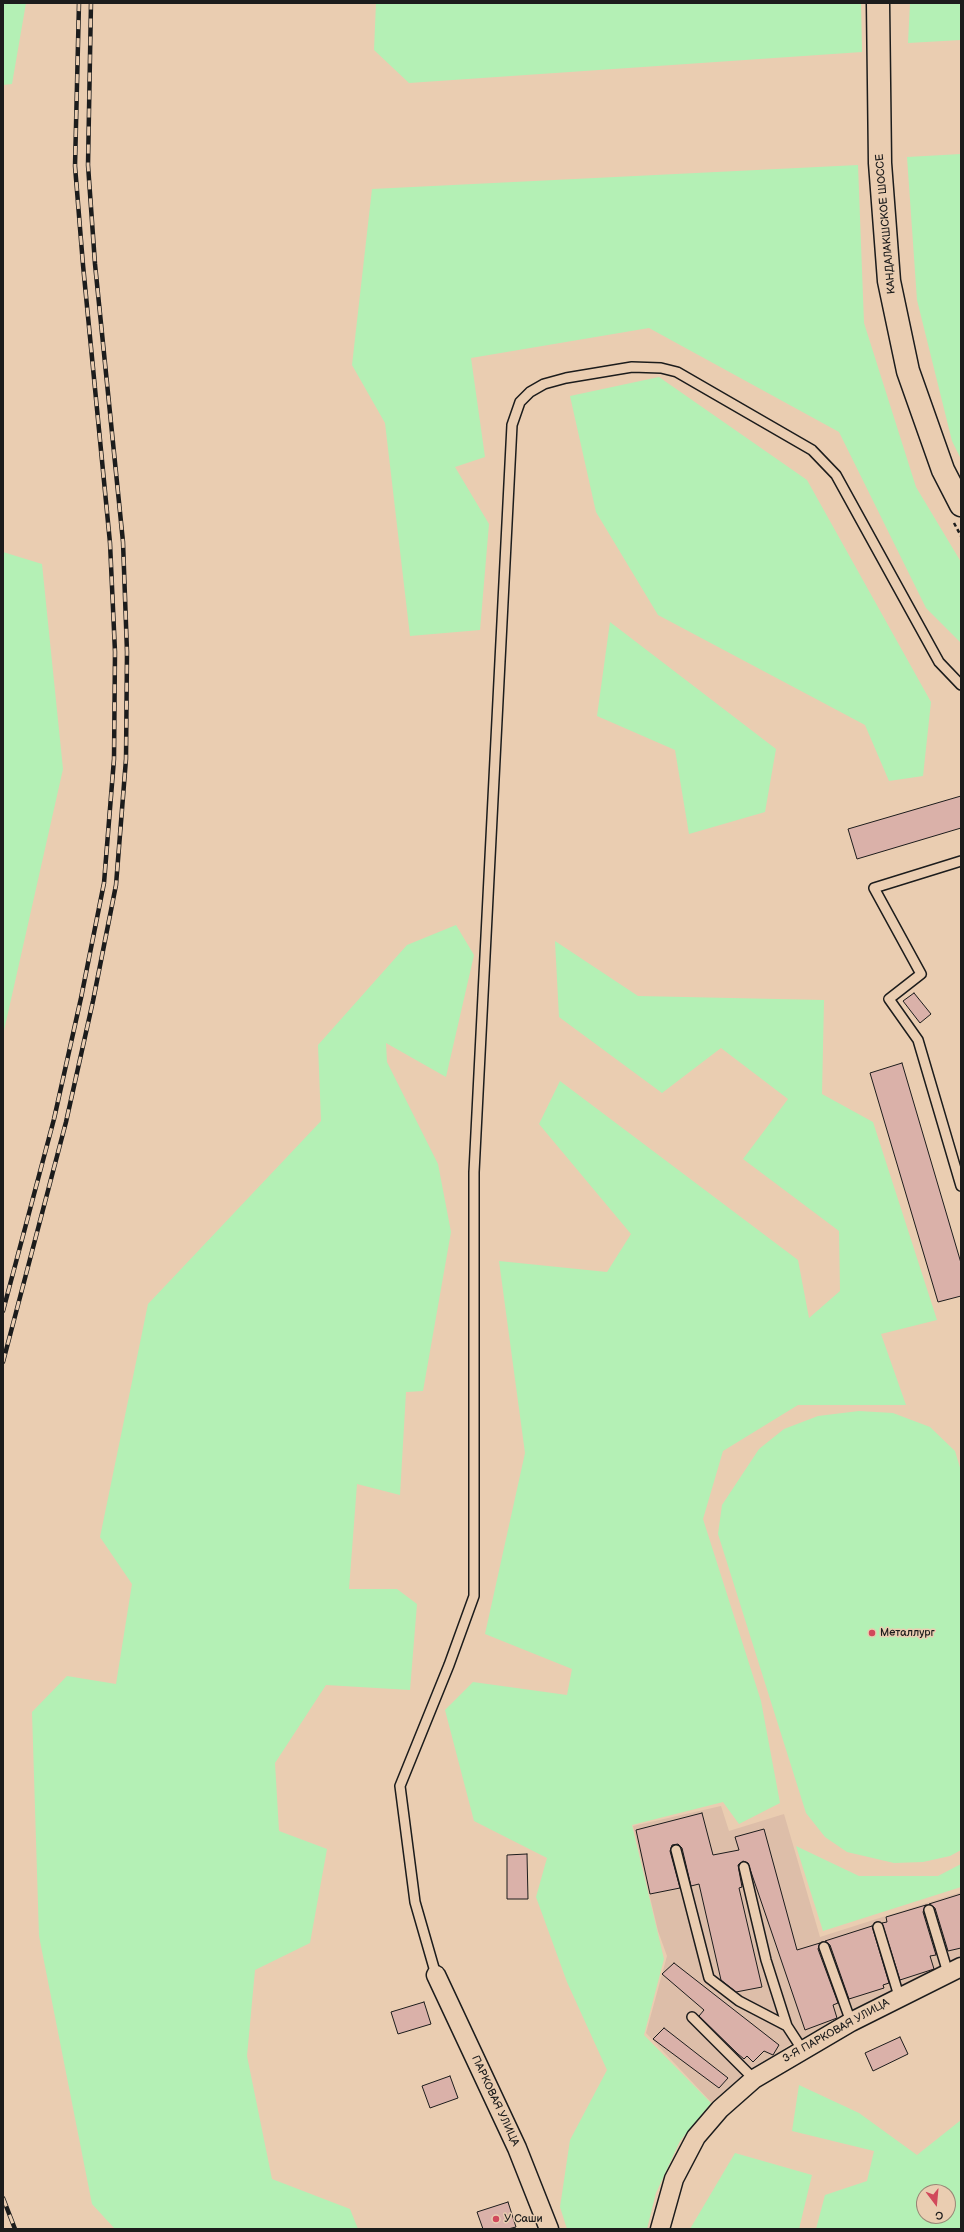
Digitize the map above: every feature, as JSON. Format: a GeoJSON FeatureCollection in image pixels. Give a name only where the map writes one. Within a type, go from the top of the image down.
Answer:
{"type":"FeatureCollection","features":[{"type":"Feature","properties":{"kind":"main road","name":"КАНДАЛАКШСКОЕ ШОССЕ"},"geometry":{"type":"LineString","coordinates":[[878,3],[880,163],[889,281],[908,371],[943,470],[961,505]]}},
{"type":"Feature","properties":{"kind":"street","name":"3-Я ПАРКОВАЯ УЛИЦА"},"geometry":{"type":"LineString","coordinates":[[660,2229],[674,2179],[696,2137],[720,2109],[754,2079],[802,2049],[851,2022],[899,1996],[954,1970]]}},
{"type":"Feature","properties":{"kind":"street","name":"ПАРКОВАЯ УЛИЦА"},"geometry":{"type":"LineString","coordinates":[[436,1975],[517,2148],[549,2229]]}},
{"type":"Feature","properties":{"kind":"lane"},"geometry":{"type":"LineString","coordinates":[[436,1975],[415,1902],[400,1786],[449,1665],[474,1596],[474,1172],[512,426],[520,402],[530,392],[544,384],[566,378],[632,367],[661,368],[677,372],[812,450],[836,475],[939,662],[961,685]]}},
{"type":"Feature","properties":{"kind":"lane"},"geometry":{"type":"LineString","coordinates":[[961,861],[874,888],[921,974],[889,999],[918,1040],[961,1186]]}},
{"type":"Feature","properties":{"kind":"lane"},"geometry":{"type":"LineString","coordinates":[[676,1850],[709,1978],[739,2001],[787,2026]]}},
{"type":"Feature","properties":{"kind":"lane"},"geometry":{"type":"LineString","coordinates":[[744,1867],[766,1960],[787,2026],[802,2049]]}},
{"type":"Feature","properties":{"kind":"lane"},"geometry":{"type":"LineString","coordinates":[[929,1910],[954,1970]]}},
{"type":"Feature","properties":{"kind":"lane"},"geometry":{"type":"LineString","coordinates":[[878,1927],[899,1996]]}},
{"type":"Feature","properties":{"kind":"lane"},"geometry":{"type":"LineString","coordinates":[[824,1947],[851,2022]]}},
{"type":"Feature","properties":{"kind":"lane"},"geometry":{"type":"LineString","coordinates":[[692,2017],[754,2079]]}},
{"type":"Feature","properties":{"kind":"shaded area"},"geometry":{"type":"Polygon","coordinates":[[[721,1806],[729,1831],[784,1814],[820,1937],[961,1892],[961,1959],[789,2045],[711,2102],[646,2033],[667,1956],[658,1931],[633,1826],[721,1806]]]}},
{"type":"Feature","properties":{"kind":"green space"},"geometry":{"type":"Polygon","coordinates":[[[3,3],[26,3],[12,84],[3,85],[3,3]]]}},
{"type":"Feature","properties":{"kind":"green space"},"geometry":{"type":"Polygon","coordinates":[[[376,3],[861,3],[862,52],[409,83],[374,50],[376,3]]]}},
{"type":"Feature","properties":{"kind":"green space"},"geometry":{"type":"Polygon","coordinates":[[[910,3],[961,3],[961,40],[908,43],[910,3]]]}},
{"type":"Feature","properties":{"kind":"green space"},"geometry":{"type":"Polygon","coordinates":[[[961,154],[961,459],[952,441],[917,300],[907,157],[961,154]]]}},
{"type":"Feature","properties":{"kind":"green space"},"geometry":{"type":"Polygon","coordinates":[[[858,165],[864,323],[916,487],[961,562],[961,643],[926,608],[839,432],[649,328],[471,358],[485,457],[455,467],[489,524],[480,630],[410,636],[385,423],[352,365],[372,189],[858,165]]]}},
{"type":"Feature","properties":{"kind":"green space"},"geometry":{"type":"Polygon","coordinates":[[[659,377],[807,480],[931,702],[923,776],[889,781],[865,725],[658,615],[596,512],[570,396],[659,377]]]}},
{"type":"Feature","properties":{"kind":"green space"},"geometry":{"type":"Polygon","coordinates":[[[3,552],[42,564],[63,769],[3,1035],[3,552]]]}},
{"type":"Feature","properties":{"kind":"green space"},"geometry":{"type":"Polygon","coordinates":[[[610,622],[776,749],[765,812],[689,834],[675,750],[597,716],[610,622]]]}},
{"type":"Feature","properties":{"kind":"green space"},"geometry":{"type":"Polygon","coordinates":[[[456,925],[474,955],[446,1077],[386,1043],[387,1062],[438,1164],[451,1232],[423,1391],[406,1392],[400,1495],[357,1484],[349,1589],[397,1589],[417,1604],[410,1690],[326,1685],[275,1763],[279,1831],[327,1849],[310,1943],[255,1970],[247,2056],[272,2179],[350,2209],[358,2229],[115,2229],[92,2204],[39,1936],[32,1712],[67,1676],[116,1684],[132,1584],[100,1537],[148,1304],[321,1121],[318,1045],[407,945],[456,925]]]}},
{"type":"Feature","properties":{"kind":"green space"},"geometry":{"type":"Polygon","coordinates":[[[555,941],[638,996],[824,1000],[822,1094],[873,1122],[937,1320],[881,1334],[906,1405],[798,1405],[723,1451],[703,1519],[761,1701],[780,1803],[739,1824],[723,1802],[632,1825],[664,1959],[644,2035],[711,2103],[680,2141],[656,2193],[647,2229],[567,2229],[560,2207],[570,2140],[607,2070],[567,1982],[536,1897],[547,1858],[474,1821],[445,1710],[473,1682],[567,1695],[572,1669],[485,1634],[525,1453],[499,1261],[607,1272],[631,1234],[539,1124],[560,1081],[798,1260],[809,1318],[840,1291],[839,1231],[743,1159],[788,1099],[721,1048],[662,1093],[559,1017],[555,941]]]}},
{"type":"Feature","properties":{"kind":"green space"},"geometry":{"type":"Polygon","coordinates":[[[859,1411],[893,1413],[930,1427],[955,1451],[961,1471],[961,1850],[950,1856],[923,1862],[894,1863],[847,1852],[825,1837],[806,1813],[718,1534],[722,1505],[759,1449],[784,1429],[818,1416],[859,1411]]]}},
{"type":"Feature","properties":{"kind":"green space"},"geometry":{"type":"Polygon","coordinates":[[[796,1846],[859,1876],[938,1876],[961,1864],[961,1887],[823,1931],[796,1846]]]}},
{"type":"Feature","properties":{"kind":"green space"},"geometry":{"type":"Polygon","coordinates":[[[799,2085],[859,2113],[917,2155],[961,2120],[961,2229],[816,2229],[825,2195],[867,2181],[874,2151],[792,2131],[799,2085]]]}},
{"type":"Feature","properties":{"kind":"green space"},"geometry":{"type":"Polygon","coordinates":[[[735,2153],[812,2175],[799,2229],[690,2229],[735,2153]]]}},
{"type":"Feature","properties":{"kind":"building"},"geometry":{"type":"Polygon","coordinates":[[[961,796],[961,828],[857,859],[848,829],[961,796]]]}},
{"type":"Feature","properties":{"kind":"building"},"geometry":{"type":"Polygon","coordinates":[[[914,993],[931,1014],[920,1023],[903,1001],[914,993]]]}},
{"type":"Feature","properties":{"kind":"building"},"geometry":{"type":"Polygon","coordinates":[[[902,1063],[961,1263],[961,1296],[938,1302],[870,1073],[902,1063]]]}},
{"type":"Feature","properties":{"kind":"building"},"geometry":{"type":"Polygon","coordinates":[[[702,1813],[713,1855],[739,1850],[735,1837],[764,1829],[797,1950],[820,1943],[818,1949],[838,2003],[833,2005],[837,2018],[805,2030],[748,1863],[743,1861],[738,1865],[742,1887],[739,1888],[762,1987],[736,1992],[721,1980],[699,1884],[691,1886],[682,1848],[678,1844],[672,1845],[670,1851],[680,1888],[650,1894],[636,1830],[702,1813]]]}},
{"type":"Feature","properties":{"kind":"building"},"geometry":{"type":"Polygon","coordinates":[[[527,1854],[528,1899],[507,1899],[507,1855],[527,1854]]]}},
{"type":"Feature","properties":{"kind":"building"},"geometry":{"type":"Polygon","coordinates":[[[961,1894],[961,1948],[948,1951],[935,1908],[929,1904],[961,1894]]]}},
{"type":"Feature","properties":{"kind":"building"},"geometry":{"type":"Polygon","coordinates":[[[926,1905],[923,1912],[936,1955],[930,1956],[934,1969],[900,1980],[882,1923],[887,1922],[886,1917],[926,1905]]]}},
{"type":"Feature","properties":{"kind":"building"},"geometry":{"type":"Polygon","coordinates":[[[872,1926],[889,1983],[883,1985],[884,1988],[849,1999],[830,1945],[825,1941],[872,1926]]]}},
{"type":"Feature","properties":{"kind":"building"},"geometry":{"type":"Polygon","coordinates":[[[674,1963],[779,2045],[773,2055],[764,2051],[753,2062],[747,2056],[744,2059],[738,2054],[699,2016],[704,2010],[662,1974],[674,1963]]]}},
{"type":"Feature","properties":{"kind":"building"},"geometry":{"type":"Polygon","coordinates":[[[424,2002],[431,2024],[398,2034],[391,2012],[424,2002]]]}},
{"type":"Feature","properties":{"kind":"building"},"geometry":{"type":"Polygon","coordinates":[[[664,2028],[728,2078],[719,2088],[653,2039],[664,2028]]]}},
{"type":"Feature","properties":{"kind":"building"},"geometry":{"type":"Polygon","coordinates":[[[900,2037],[908,2054],[873,2071],[865,2053],[900,2037]]]}},
{"type":"Feature","properties":{"kind":"building"},"geometry":{"type":"Polygon","coordinates":[[[450,2076],[458,2098],[430,2108],[422,2086],[450,2076]]]}},
{"type":"Feature","properties":{"kind":"building","name":"У Саши"},"geometry":{"type":"Polygon","coordinates":[[[508,2202],[516,2227],[508,2229],[483,2229],[477,2212],[508,2202]]]}},
{"type":"Feature","properties":{"kind":"railway"},"geometry":{"type":"LineString","coordinates":[[3,1311],[54,1119],[81,998],[104,883],[114,759],[115,652],[110,543],[75,166],[79,3]]}},
{"type":"Feature","properties":{"kind":"railway"},"geometry":{"type":"LineString","coordinates":[[3,1362],[66,1122],[93,1001],[116,885],[126,759],[127,652],[123,542],[95,264],[88,165],[91,3]]}},
{"type":"Feature","properties":{"kind":"railway"},"geometry":{"type":"LineString","coordinates":[[3,2198],[15,2229]]}},
{"type":"Feature","properties":{"kind":"place","name":"Металлург"},"geometry":{"type":"Point","coordinates":[872,1633]}},
{"type":"Feature","properties":{"kind":"place","name":"У Саши"},"geometry":{"type":"Point","coordinates":[496,2219]}}]}
